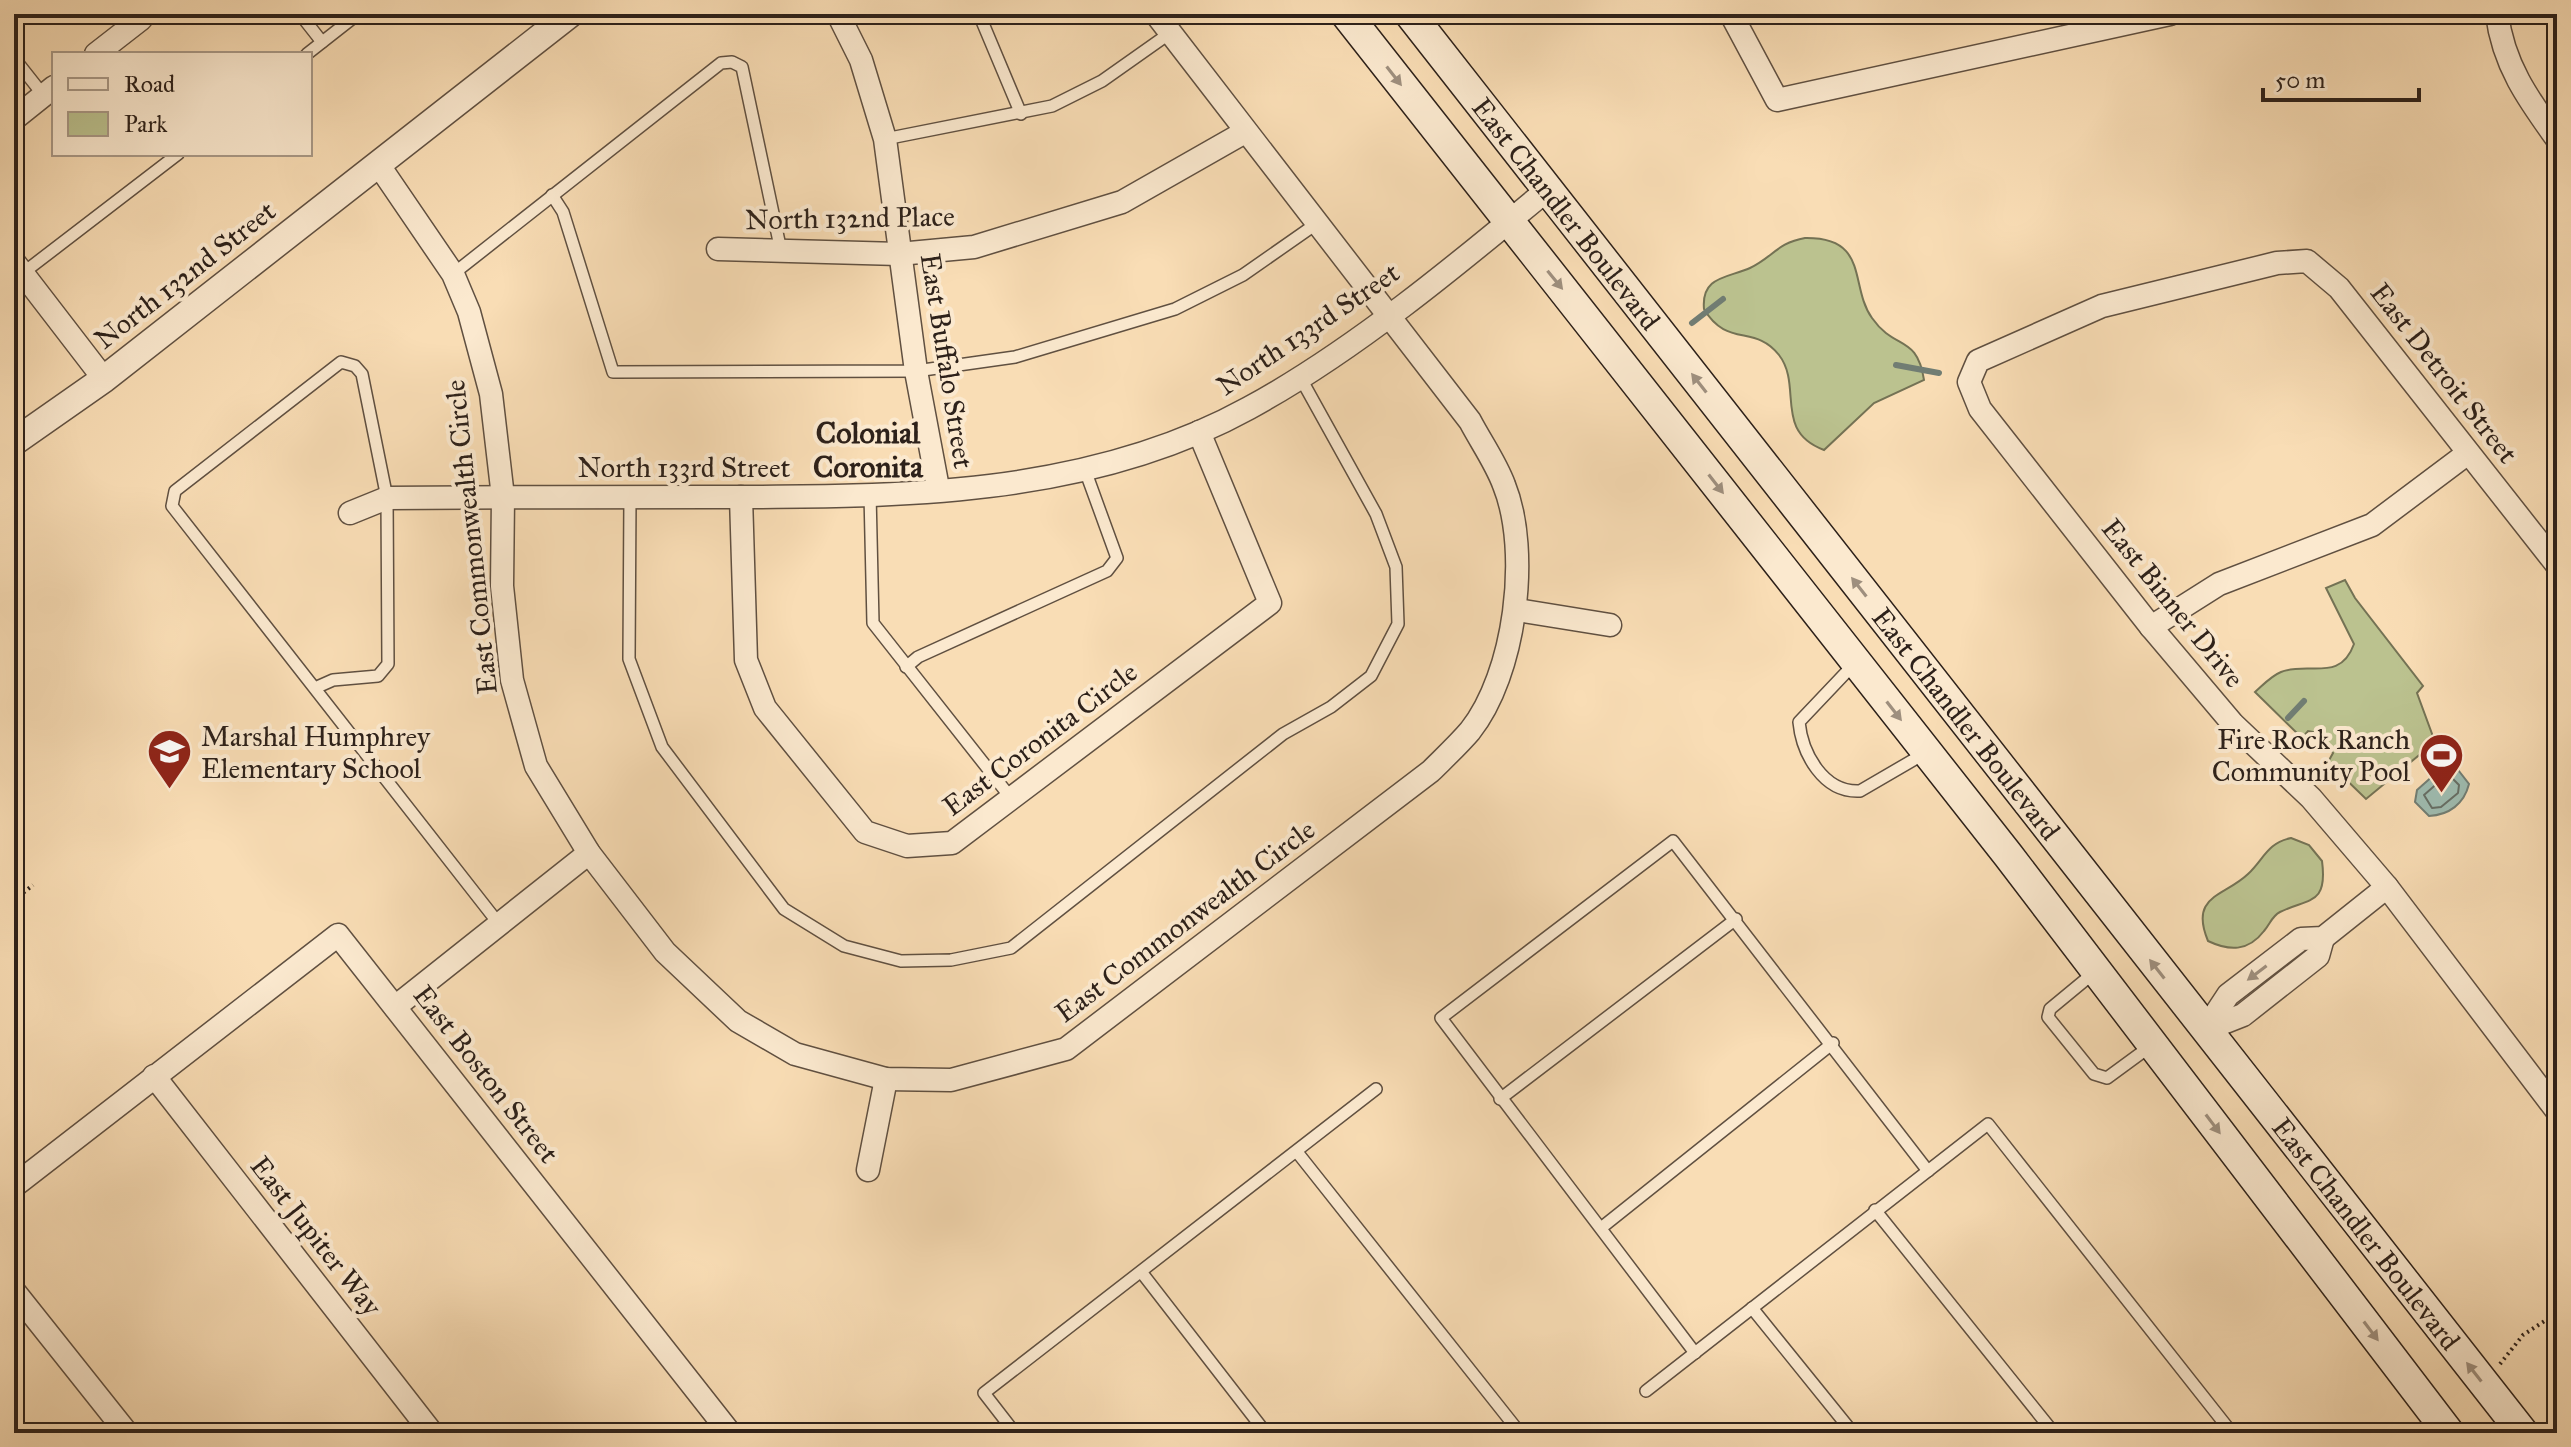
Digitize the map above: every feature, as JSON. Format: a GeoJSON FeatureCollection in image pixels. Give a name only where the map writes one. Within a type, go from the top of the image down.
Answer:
{"type":"FeatureCollection","features":[{"type":"Feature","properties":{"kind":"main road","name":"East Chandler Boulevard"},"geometry":{"type":"LineString","coordinates":[[1346,14],[1927,752],[2449,1433]]}},
{"type":"Feature","properties":{"kind":"main road","name":"East Chandler Boulevard"},"geometry":{"type":"LineString","coordinates":[[1410,14],[2523,1433]]}},
{"type":"Feature","properties":{"kind":"main road"},"geometry":{"type":"LineString","coordinates":[[2159,1053],[2205,1030]]}},
{"type":"Feature","properties":{"kind":"street","name":"North 132nd Street"},"geometry":{"type":"LineString","coordinates":[[14,442],[104,379],[570,14]]}},
{"type":"Feature","properties":{"kind":"street","name":"East Buffalo Street"},"geometry":{"type":"LineString","coordinates":[[838,14],[861,60],[885,139],[916,371],[938,488]]}},
{"type":"Feature","properties":{"kind":"street","name":"East Commonwealth Circle"},"geometry":{"type":"LineString","coordinates":[[378,164],[453,274],[469,312],[491,394],[503,497],[502,586],[512,680],[536,766],[589,853],[665,952],[738,1021],[795,1054],[886,1079],[951,1080],[1066,1049],[1431,771],[1471,730],[1494,683],[1517,610],[1516,539],[1505,486],[1470,421],[1156,14]]}},
{"type":"Feature","properties":{"kind":"street"},"geometry":{"type":"LineString","coordinates":[[1731,14],[1777,100],[2170,14]]}},
{"type":"Feature","properties":{"kind":"street"},"geometry":{"type":"LineString","coordinates":[[2497,14],[2500,43],[2520,88],[2557,139]]}},
{"type":"Feature","properties":{"kind":"street"},"geometry":{"type":"LineString","coordinates":[[98,52],[140,16]]}},
{"type":"Feature","properties":{"kind":"street"},"geometry":{"type":"LineString","coordinates":[[14,119],[49,92]]}},
{"type":"Feature","properties":{"kind":"street","name":"North 132nd Place"},"geometry":{"type":"LineString","coordinates":[[718,249],[899,254],[974,247],[1122,202],[1245,132]]}},
{"type":"Feature","properties":{"kind":"street","name":"North 133rd Street"},"geometry":{"type":"LineString","coordinates":[[387,498],[833,498],[1019,484],[1085,470],[1199,432],[1249,409],[1388,315],[1547,190]]}},
{"type":"Feature","properties":{"kind":"street","name":"East Detroit Street"},"geometry":{"type":"LineString","coordinates":[[1969,382],[1978,361],[2102,306],[2277,263],[2307,261],[2339,288],[2557,565]]}},
{"type":"Feature","properties":{"kind":"street"},"geometry":{"type":"LineString","coordinates":[[18,268],[104,379]]}},
{"type":"Feature","properties":{"kind":"street","name":"East Binner Drive"},"geometry":{"type":"LineString","coordinates":[[1969,382],[1980,409],[2151,627],[2233,724],[2311,798],[2387,887],[2557,1111]]}},
{"type":"Feature","properties":{"kind":"street","name":"East Coronita Circle"},"geometry":{"type":"LineString","coordinates":[[741,497],[746,660],[765,708],[865,832],[907,846],[952,843],[1270,603],[1199,432]]}},
{"type":"Feature","properties":{"kind":"street"},"geometry":{"type":"LineString","coordinates":[[2151,627],[2219,584],[2372,525],[2468,453]]}},
{"type":"Feature","properties":{"kind":"street"},"geometry":{"type":"LineString","coordinates":[[350,513],[387,498]]}},
{"type":"Feature","properties":{"kind":"street"},"geometry":{"type":"LineString","coordinates":[[1517,610],[1610,625]]}},
{"type":"Feature","properties":{"kind":"street"},"geometry":{"type":"LineString","coordinates":[[395,1007],[589,853]]}},
{"type":"Feature","properties":{"kind":"street"},"geometry":{"type":"LineString","coordinates":[[2205,1030],[2243,1015],[2256,1005],[2318,956],[2323,938],[2387,887]]}},
{"type":"Feature","properties":{"kind":"street","name":"East Boston Street"},"geometry":{"type":"LineString","coordinates":[[154,1076],[338,935],[730,1433]]}},
{"type":"Feature","properties":{"kind":"street"},"geometry":{"type":"LineString","coordinates":[[14,1186],[154,1076]]}},
{"type":"Feature","properties":{"kind":"street","name":"East Jupiter Way"},"geometry":{"type":"LineString","coordinates":[[154,1076],[432,1433]]}},
{"type":"Feature","properties":{"kind":"street"},"geometry":{"type":"LineString","coordinates":[[868,1170],[886,1079]]}},
{"type":"Feature","properties":{"kind":"street"},"geometry":{"type":"LineString","coordinates":[[14,1291],[127,1433]]}},
{"type":"Feature","properties":{"kind":"lane"},"geometry":{"type":"LineString","coordinates":[[300,14],[322,42]]}},
{"type":"Feature","properties":{"kind":"lane"},"geometry":{"type":"LineString","coordinates":[[310,52],[358,14]]}},
{"type":"Feature","properties":{"kind":"lane"},"geometry":{"type":"LineString","coordinates":[[979,14],[1021,114]]}},
{"type":"Feature","properties":{"kind":"lane"},"geometry":{"type":"LineString","coordinates":[[885,139],[1052,106],[1102,81],[1170,33]]}},
{"type":"Feature","properties":{"kind":"lane"},"geometry":{"type":"LineString","coordinates":[[14,58],[49,92]]}},
{"type":"Feature","properties":{"kind":"lane"},"geometry":{"type":"LineString","coordinates":[[453,274],[721,63],[732,62],[742,67],[781,251]]}},
{"type":"Feature","properties":{"kind":"lane"},"geometry":{"type":"LineString","coordinates":[[18,268],[175,156]]}},
{"type":"Feature","properties":{"kind":"lane"},"geometry":{"type":"LineString","coordinates":[[552,195],[563,212],[613,372],[916,371],[1015,357],[1175,309],[1243,275],[1316,224]]}},
{"type":"Feature","properties":{"kind":"lane"},"geometry":{"type":"LineString","coordinates":[[315,688],[333,680],[378,676],[388,664],[387,498],[362,374],[355,366],[341,362],[175,491],[172,506],[499,924]]}},
{"type":"Feature","properties":{"kind":"lane"},"geometry":{"type":"LineString","coordinates":[[630,497],[629,659],[662,747],[784,909],[844,946],[901,961],[951,960],[1011,948],[1283,734],[1331,707],[1371,676],[1398,624],[1396,567],[1376,514],[1300,377]]}},
{"type":"Feature","properties":{"kind":"lane"},"geometry":{"type":"LineString","coordinates":[[906,667],[918,657],[1107,571],[1117,558],[1085,470]]}},
{"type":"Feature","properties":{"kind":"lane"},"geometry":{"type":"LineString","coordinates":[[870,494],[873,623],[1011,798]]}},
{"type":"Feature","properties":{"kind":"lane"},"geometry":{"type":"LineString","coordinates":[[1856,662],[1799,722],[1803,749],[1811,760],[1832,784],[1850,792],[1860,791],[1927,752]]}},
{"type":"Feature","properties":{"kind":"lane"},"geometry":{"type":"LineString","coordinates":[[1695,1353],[1441,1018],[1673,841],[1833,1043],[1928,1171]]}},
{"type":"Feature","properties":{"kind":"lane"},"geometry":{"type":"LineString","coordinates":[[1500,1099],[1736,919]]}},
{"type":"Feature","properties":{"kind":"lane"},"geometry":{"type":"LineString","coordinates":[[2096,971],[2050,1009],[2048,1017],[2094,1074],[2107,1078],[2159,1053]]}},
{"type":"Feature","properties":{"kind":"lane"},"geometry":{"type":"LineString","coordinates":[[1601,1228],[1833,1043]]}},
{"type":"Feature","properties":{"kind":"lane"},"geometry":{"type":"LineString","coordinates":[[1015,1433],[984,1393],[1376,1089]]}},
{"type":"Feature","properties":{"kind":"lane"},"geometry":{"type":"LineString","coordinates":[[1646,1391],[1988,1124],[2232,1433]]}},
{"type":"Feature","properties":{"kind":"lane"},"geometry":{"type":"LineString","coordinates":[[1297,1152],[1520,1433]]}},
{"type":"Feature","properties":{"kind":"lane"},"geometry":{"type":"LineString","coordinates":[[1875,1210],[2054,1433]]}},
{"type":"Feature","properties":{"kind":"lane"},"geometry":{"type":"LineString","coordinates":[[1142,1273],[1266,1433]]}},
{"type":"Feature","properties":{"kind":"lane"},"geometry":{"type":"LineString","coordinates":[[1752,1308],[1853,1433]]}},
{"type":"Feature","properties":{"kind":"path"},"geometry":{"type":"LineString","coordinates":[[14,900],[33,885]]}},
{"type":"Feature","properties":{"kind":"path"},"geometry":{"type":"LineString","coordinates":[[2481,1380],[2505,1360],[2523,1335],[2557,1313]]}},
{"type":"Feature","properties":{"kind":"green space"},"geometry":{"type":"Polygon","coordinates":[[[1805,238],[1826,240],[1849,254],[1872,318],[1889,335],[1911,349],[1921,365],[1924,380],[1874,403],[1824,450],[1808,442],[1799,432],[1791,407],[1786,367],[1779,355],[1760,340],[1722,328],[1704,309],[1704,298],[1711,284],[1758,264],[1788,243],[1805,238]]]}},
{"type":"Feature","properties":{"kind":"green space"},"geometry":{"type":"Polygon","coordinates":[[[2345,580],[2355,598],[2423,686],[2417,693],[2435,742],[2366,799],[2328,762],[2333,753],[2318,733],[2308,731],[2302,738],[2255,692],[2281,672],[2332,667],[2348,656],[2354,644],[2326,588],[2345,580]]]}},
{"type":"Feature","properties":{"kind":"green space"},"geometry":{"type":"Polygon","coordinates":[[[2291,838],[2309,845],[2322,861],[2319,893],[2307,902],[2277,914],[2258,938],[2245,946],[2223,947],[2208,941],[2203,926],[2206,906],[2239,882],[2276,844],[2291,838]]]}},
{"type":"Feature","properties":{"kind":"water","name":"Fire Rock Ranch Community Pool"},"geometry":{"type":"Polygon","coordinates":[[[2444,766],[2455,766],[2469,784],[2455,807],[2429,816],[2415,802],[2417,790],[2444,766]]]}},
{"type":"Feature","properties":{"kind":"waterway"},"geometry":{"type":"LineString","coordinates":[[1692,323],[1723,299]]}},
{"type":"Feature","properties":{"kind":"waterway"},"geometry":{"type":"LineString","coordinates":[[1896,365],[1939,373]]}},
{"type":"Feature","properties":{"kind":"waterway"},"geometry":{"type":"LineString","coordinates":[[2288,718],[2304,701]]}},
{"type":"Feature","properties":{"kind":"place","name":"Marshal Humphrey Elementary School"},"geometry":{"type":"Point","coordinates":[170,791]}},
{"type":"Feature","properties":{"kind":"place","name":"Fire Rock Ranch Community Pool"},"geometry":{"type":"Point","coordinates":[2441,794]}},
{"type":"Feature","properties":{"kind":"district","name":"Colonial Coronita"},"geometry":{"type":"Point","coordinates":[868,450]}}]}
